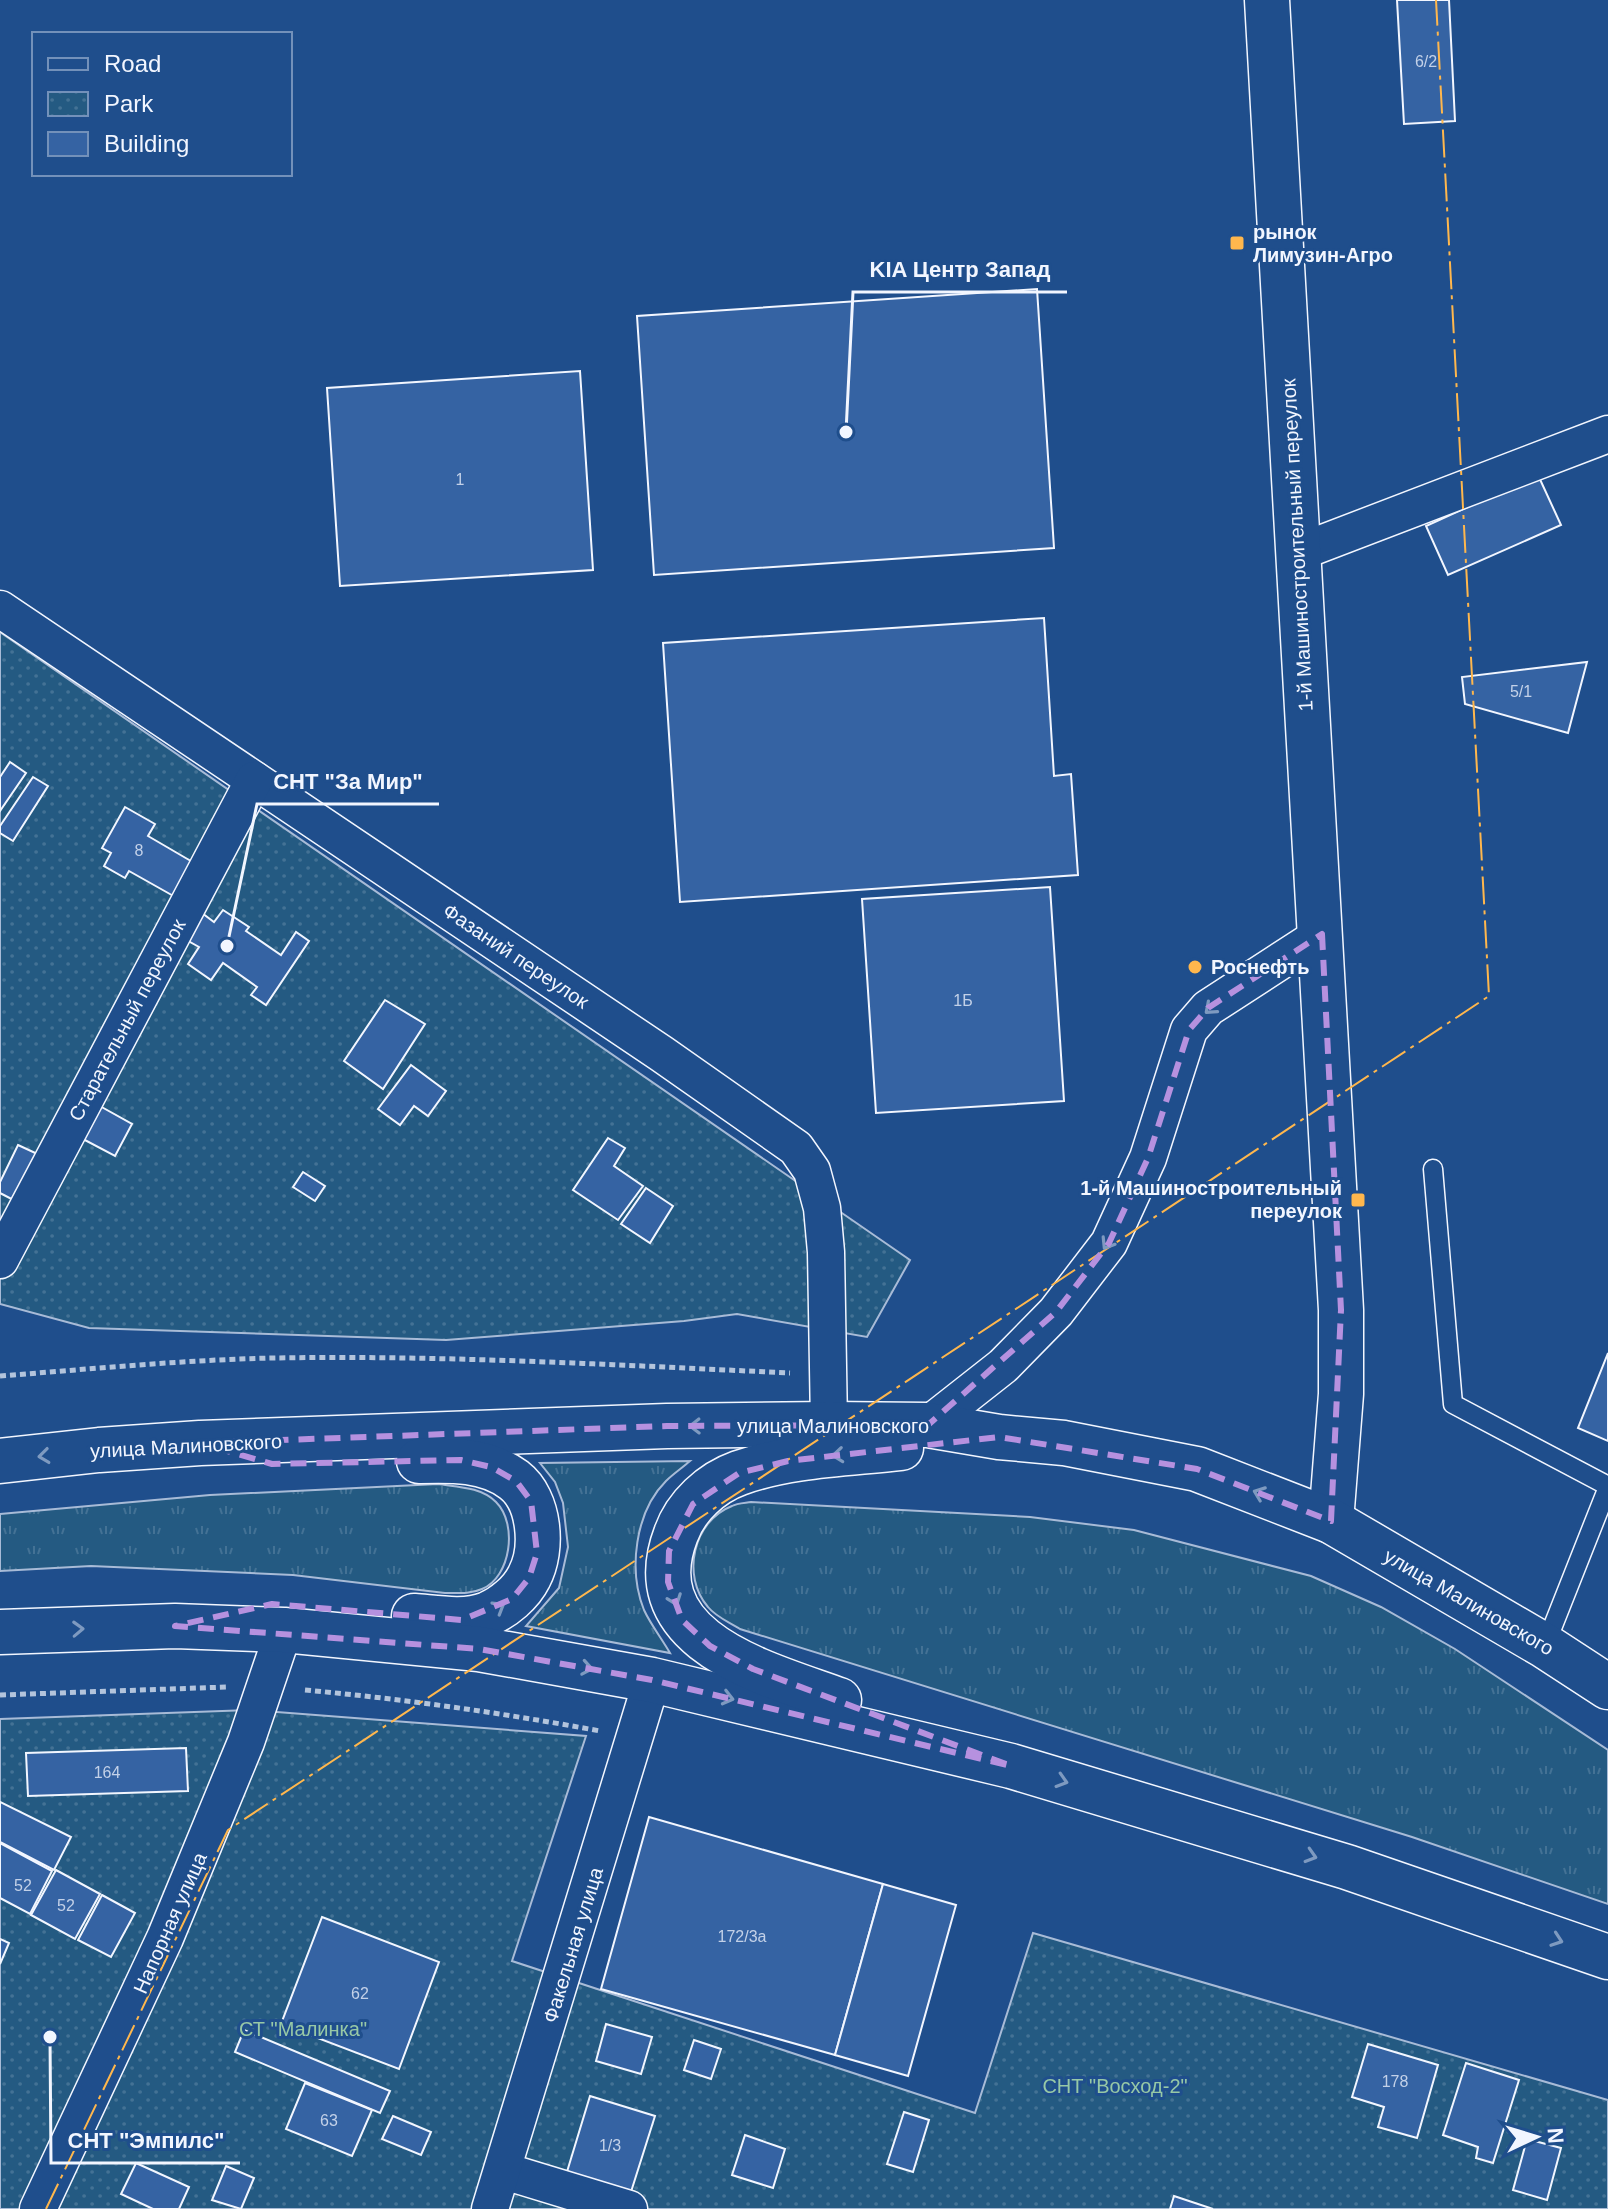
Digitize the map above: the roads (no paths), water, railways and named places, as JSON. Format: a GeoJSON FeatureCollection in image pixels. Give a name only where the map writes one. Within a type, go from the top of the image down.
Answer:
{"type":"FeatureCollection","features":[{"type":"Feature","properties":{"kind":"main road","name":"1-й Машиностроительный переулок"},"geometry":{"type":"LineString","coordinates":[[1267,0],[1341,1310],[1341,1394],[1331,1521]]}},
{"type":"Feature","properties":{"kind":"main road","name":"улица Малиновского"},"geometry":{"type":"LineString","coordinates":[[0,1461],[200,1443],[667,1426],[928,1425],[999,1437],[1064,1443],[1197,1469],[1331,1521],[1545,1646],[1608,1687]]}},
{"type":"Feature","properties":{"kind":"main road"},"geometry":{"type":"LineString","coordinates":[[999,1437],[788,1461],[739,1473],[715,1485],[693,1504],[679,1526],[669,1551],[668,1582],[682,1620],[710,1646],[753,1669],[959,1743],[1011,1766]]}},
{"type":"Feature","properties":{"kind":"main road"},"geometry":{"type":"LineString","coordinates":[[175,1626],[272,1604],[462,1620],[489,1613],[512,1599],[529,1578],[537,1553],[537,1526],[531,1501],[516,1481],[491,1467],[461,1460],[272,1464],[200,1443]]}},
{"type":"Feature","properties":{"kind":"main road"},"geometry":{"type":"LineString","coordinates":[[0,1632],[175,1626],[284,1630],[479,1649],[652,1680],[1011,1766],[1347,1867],[1608,1957]]}},
{"type":"Feature","properties":{"kind":"street"},"geometry":{"type":"LineString","coordinates":[[1297,553],[1608,434]]}},
{"type":"Feature","properties":{"kind":"street","name":"Фазаний переулок"},"geometry":{"type":"LineString","coordinates":[[0,609],[662,1054],[796,1148],[812,1171],[822,1208],[826,1252],[829,1424]]}},
{"type":"Feature","properties":{"kind":"street","name":"Старательный переулок"},"geometry":{"type":"LineString","coordinates":[[0,1260],[254,780]]}},
{"type":"Feature","properties":{"kind":"street"},"geometry":{"type":"LineString","coordinates":[[928,1425],[1003,1366],[1056,1312],[1109,1243],[1148,1158],[1189,1030],[1208,1008],[1322,934]]}},
{"type":"Feature","properties":{"kind":"street","name":"Напорная улица"},"geometry":{"type":"LineString","coordinates":[[38,2209],[165,1938],[246,1742],[284,1630]]}},
{"type":"Feature","properties":{"kind":"street","name":"Факельная улица"},"geometry":{"type":"LineString","coordinates":[[490,2209],[652,1680]]}},
{"type":"Feature","properties":{"kind":"street"},"geometry":{"type":"LineString","coordinates":[[504,2171],[629,2209]]}},
{"type":"Feature","properties":{"kind":"lane"},"geometry":{"type":"LineString","coordinates":[[1433,1169],[1453,1404],[1608,1486],[1545,1646]]}},
{"type":"Feature","properties":{"kind":"place","name":"рынок Лимузин-Агро"},"geometry":{"type":"Point","coordinates":[1237,243]}},
{"type":"Feature","properties":{"kind":"place","name":"KIA Центр Запад"},"geometry":{"type":"Point","coordinates":[846,432]}},
{"type":"Feature","properties":{"kind":"place","name":"СНТ \"За Мир\""},"geometry":{"type":"Point","coordinates":[227,946]}},
{"type":"Feature","properties":{"kind":"place","name":"Роснефть"},"geometry":{"type":"Point","coordinates":[1195,967]}},
{"type":"Feature","properties":{"kind":"place","name":"1-й Машиностроительный переулок"},"geometry":{"type":"Point","coordinates":[1358,1200]}},
{"type":"Feature","properties":{"kind":"place","name":"СНТ \"Эмпилс\""},"geometry":{"type":"Point","coordinates":[50,2037]}},
{"type":"Feature","properties":{"kind":"park label","name":"СТ \"Малинка\""},"geometry":{"type":"Point","coordinates":[303,2029]}},
{"type":"Feature","properties":{"kind":"park label","name":"СНТ \"Восход-2\""},"geometry":{"type":"Point","coordinates":[1115,2086]}}]}
